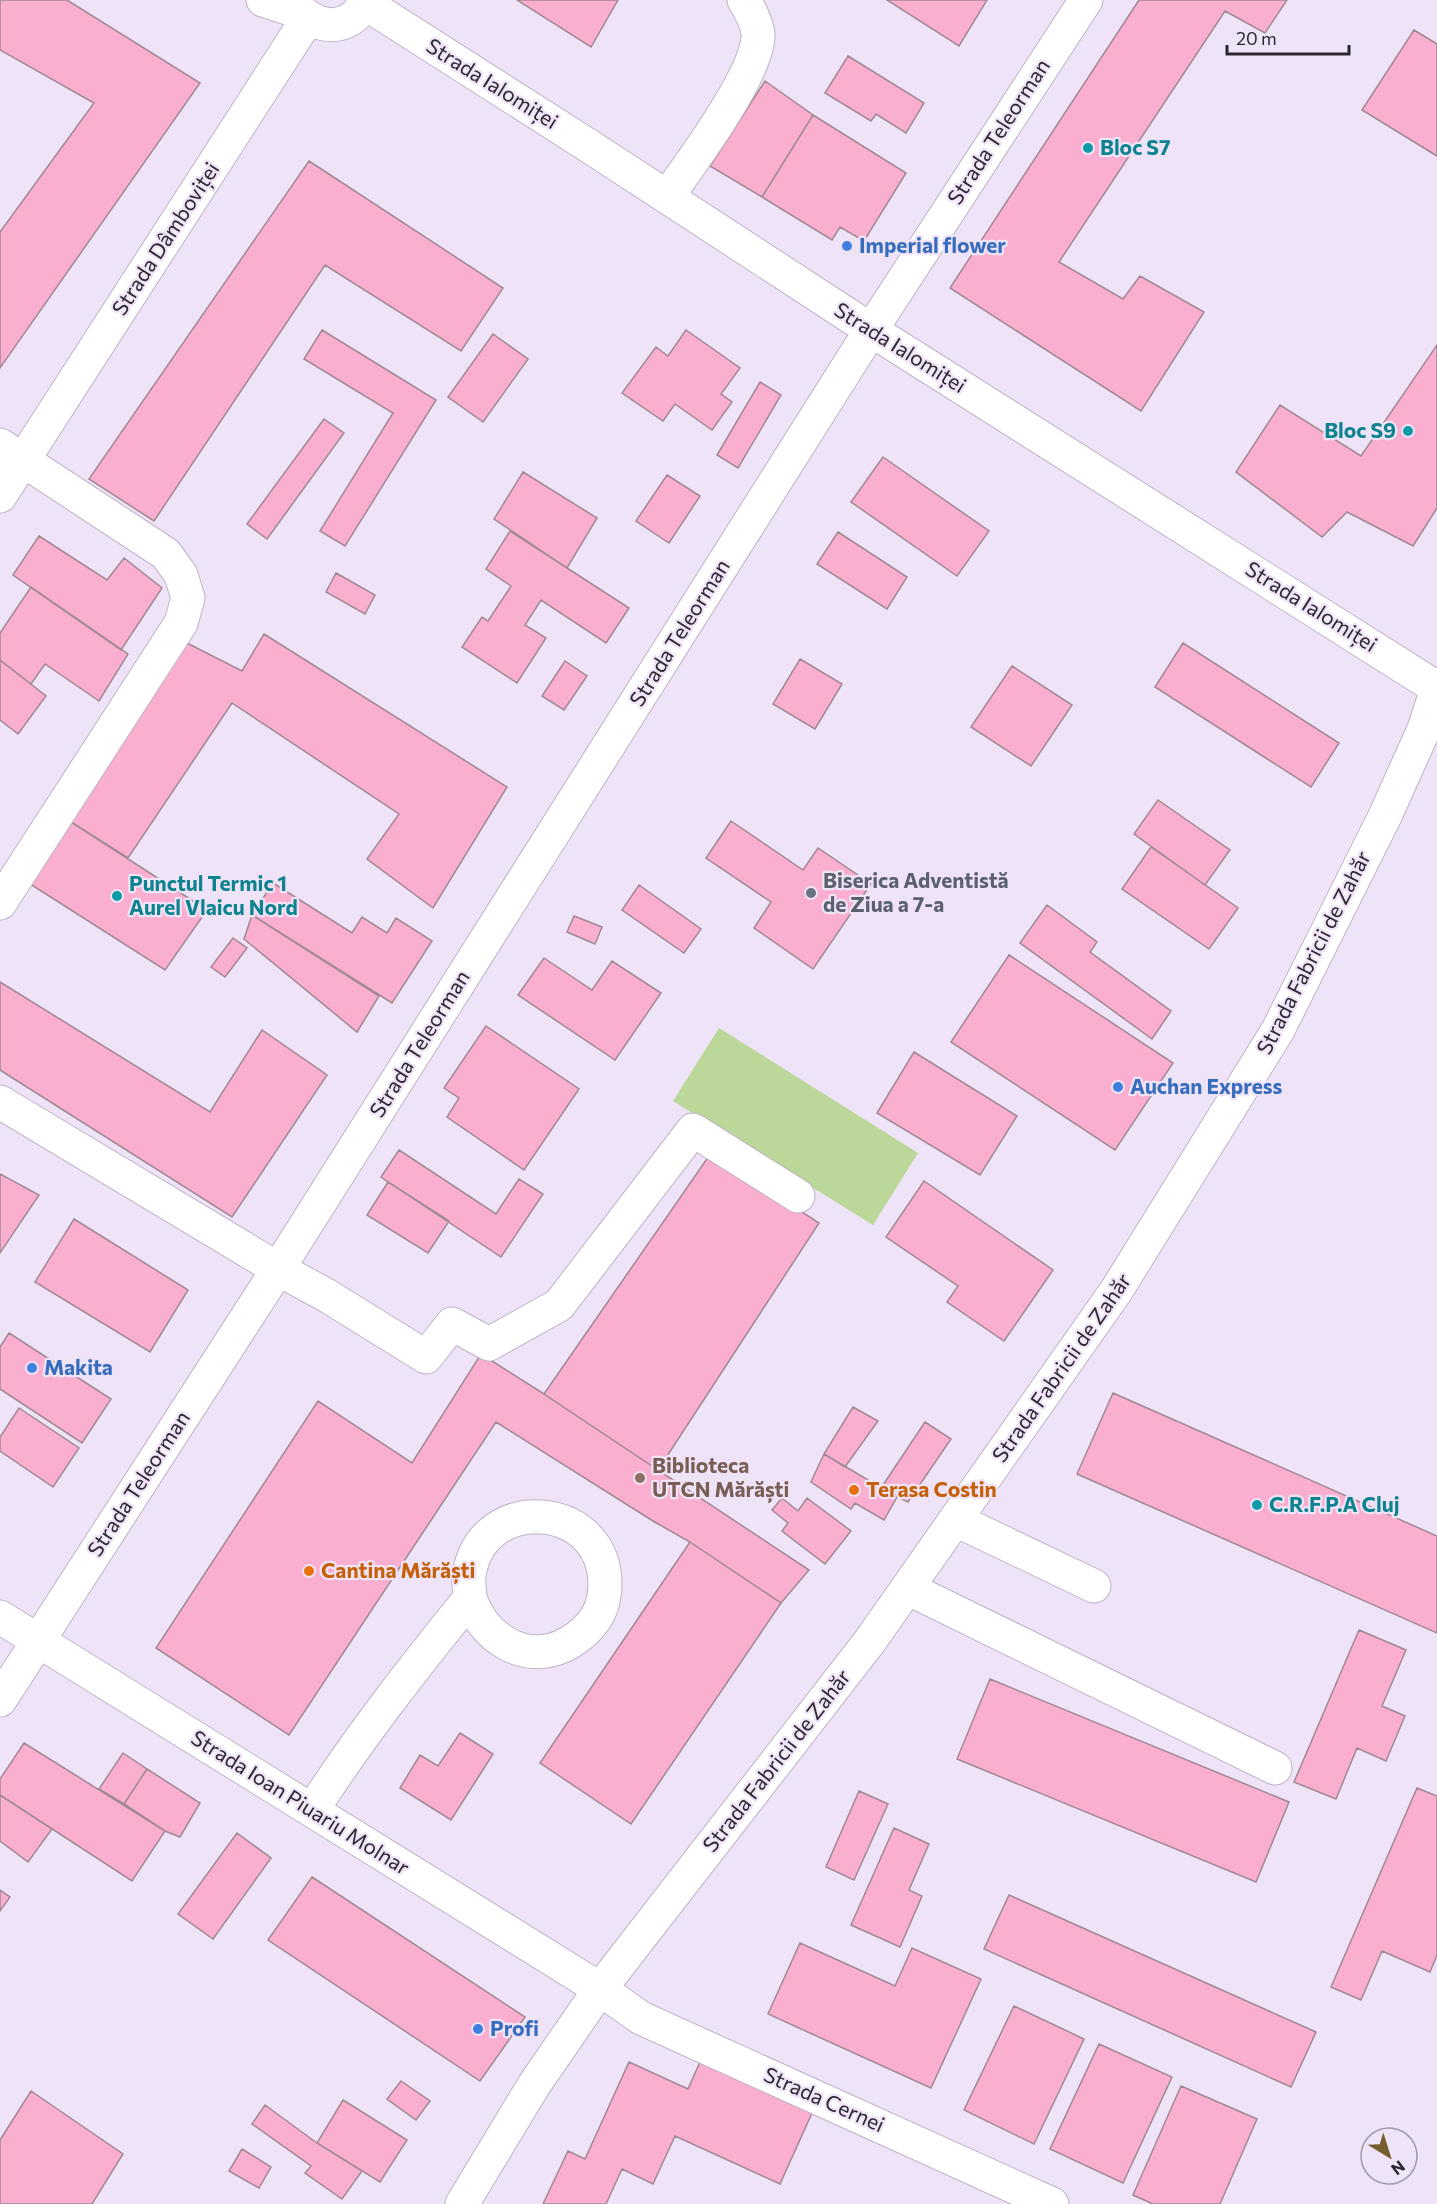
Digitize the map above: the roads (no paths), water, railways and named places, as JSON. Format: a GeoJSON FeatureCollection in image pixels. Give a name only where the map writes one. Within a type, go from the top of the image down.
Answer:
{"type":"FeatureCollection","features":[{"type":"Feature","properties":{"kind":"street"},"geometry":{"type":"LineString","coordinates":[[263,0],[301,10],[319,23],[330,25],[340,23],[359,12],[366,2]]}},
{"type":"Feature","properties":{"kind":"street"},"geometry":{"type":"LineString","coordinates":[[667,197],[741,85],[754,59],[758,36],[751,12],[744,0]]}},
{"type":"Feature","properties":{"kind":"street","name":"Strada Teleorman"},"geometry":{"type":"LineString","coordinates":[[0,1700],[278,1269],[871,330],[1086,0]]}},
{"type":"Feature","properties":{"kind":"street","name":"Strada Ialomiței"},"geometry":{"type":"LineString","coordinates":[[366,2],[871,330],[1437,688]]}},
{"type":"Feature","properties":{"kind":"street","name":"Strada Dâmboviței"},"geometry":{"type":"LineString","coordinates":[[0,496],[12,453],[301,10]]}},
{"type":"Feature","properties":{"kind":"street"},"geometry":{"type":"LineString","coordinates":[[0,903],[181,623],[188,598],[181,575],[166,554],[12,453]]}},
{"type":"Feature","properties":{"kind":"street","name":"Strada Fabricii de Zahăr"},"geometry":{"type":"LineString","coordinates":[[462,2204],[534,2085],[600,1989],[870,1641],[1116,1291],[1278,1030],[1385,816],[1424,729],[1437,688]]}},
{"type":"Feature","properties":{"kind":"street"},"geometry":{"type":"LineString","coordinates":[[0,1102],[278,1269],[326,1295],[426,1357],[452,1324],[489,1344],[559,1305],[693,1130],[798,1196]]}},
{"type":"Feature","properties":{"kind":"street"},"geometry":{"type":"LineString","coordinates":[[313,1809],[338,1771],[470,1598],[469,1576],[475,1555],[488,1537],[505,1523],[526,1516],[548,1516],[569,1523],[587,1536],[599,1554],[604,1567],[606,1580],[603,1603],[592,1624],[575,1640],[554,1650],[530,1651],[508,1645],[489,1632],[475,1613],[470,1598]]}},
{"type":"Feature","properties":{"kind":"street"},"geometry":{"type":"LineString","coordinates":[[956,1520],[1095,1586]]}},
{"type":"Feature","properties":{"kind":"street"},"geometry":{"type":"LineString","coordinates":[[907,1588],[1275,1768]]}},
{"type":"Feature","properties":{"kind":"street","name":"Strada Ioan Piuariu Molnar"},"geometry":{"type":"LineString","coordinates":[[0,1617],[600,1989]]}},
{"type":"Feature","properties":{"kind":"street","name":"Strada Cernei"},"geometry":{"type":"LineString","coordinates":[[600,1989],[641,2018],[1053,2204]]}},
{"type":"Feature","properties":{"kind":"place","name":"Bloc S7"},"geometry":{"type":"Point","coordinates":[1088,148]}},
{"type":"Feature","properties":{"kind":"place","name":"Imperial flower"},"geometry":{"type":"Point","coordinates":[847,246]}},
{"type":"Feature","properties":{"kind":"place","name":"Bloc S9"},"geometry":{"type":"Point","coordinates":[1408,431]}},
{"type":"Feature","properties":{"kind":"place","name":"Biserica Adventistă de Ziua a 7-a"},"geometry":{"type":"Point","coordinates":[811,893]}},
{"type":"Feature","properties":{"kind":"place","name":"Punctul Termic 1 Aurel Vlaicu Nord"},"geometry":{"type":"Point","coordinates":[117,896]}},
{"type":"Feature","properties":{"kind":"place","name":"Auchan Express"},"geometry":{"type":"Point","coordinates":[1118,1087]}},
{"type":"Feature","properties":{"kind":"place","name":"Makita"},"geometry":{"type":"Point","coordinates":[32,1368]}},
{"type":"Feature","properties":{"kind":"place","name":"Biblioteca UTCN Mărăști"},"geometry":{"type":"Point","coordinates":[640,1478]}},
{"type":"Feature","properties":{"kind":"place","name":"Terasa Costin"},"geometry":{"type":"Point","coordinates":[854,1490]}},
{"type":"Feature","properties":{"kind":"place","name":"C.R.F.P.A Cluj"},"geometry":{"type":"Point","coordinates":[1257,1505]}},
{"type":"Feature","properties":{"kind":"place","name":"Cantina Mărăști"},"geometry":{"type":"Point","coordinates":[309,1571]}},
{"type":"Feature","properties":{"kind":"place","name":"Profi"},"geometry":{"type":"Point","coordinates":[478,2029]}}]}
